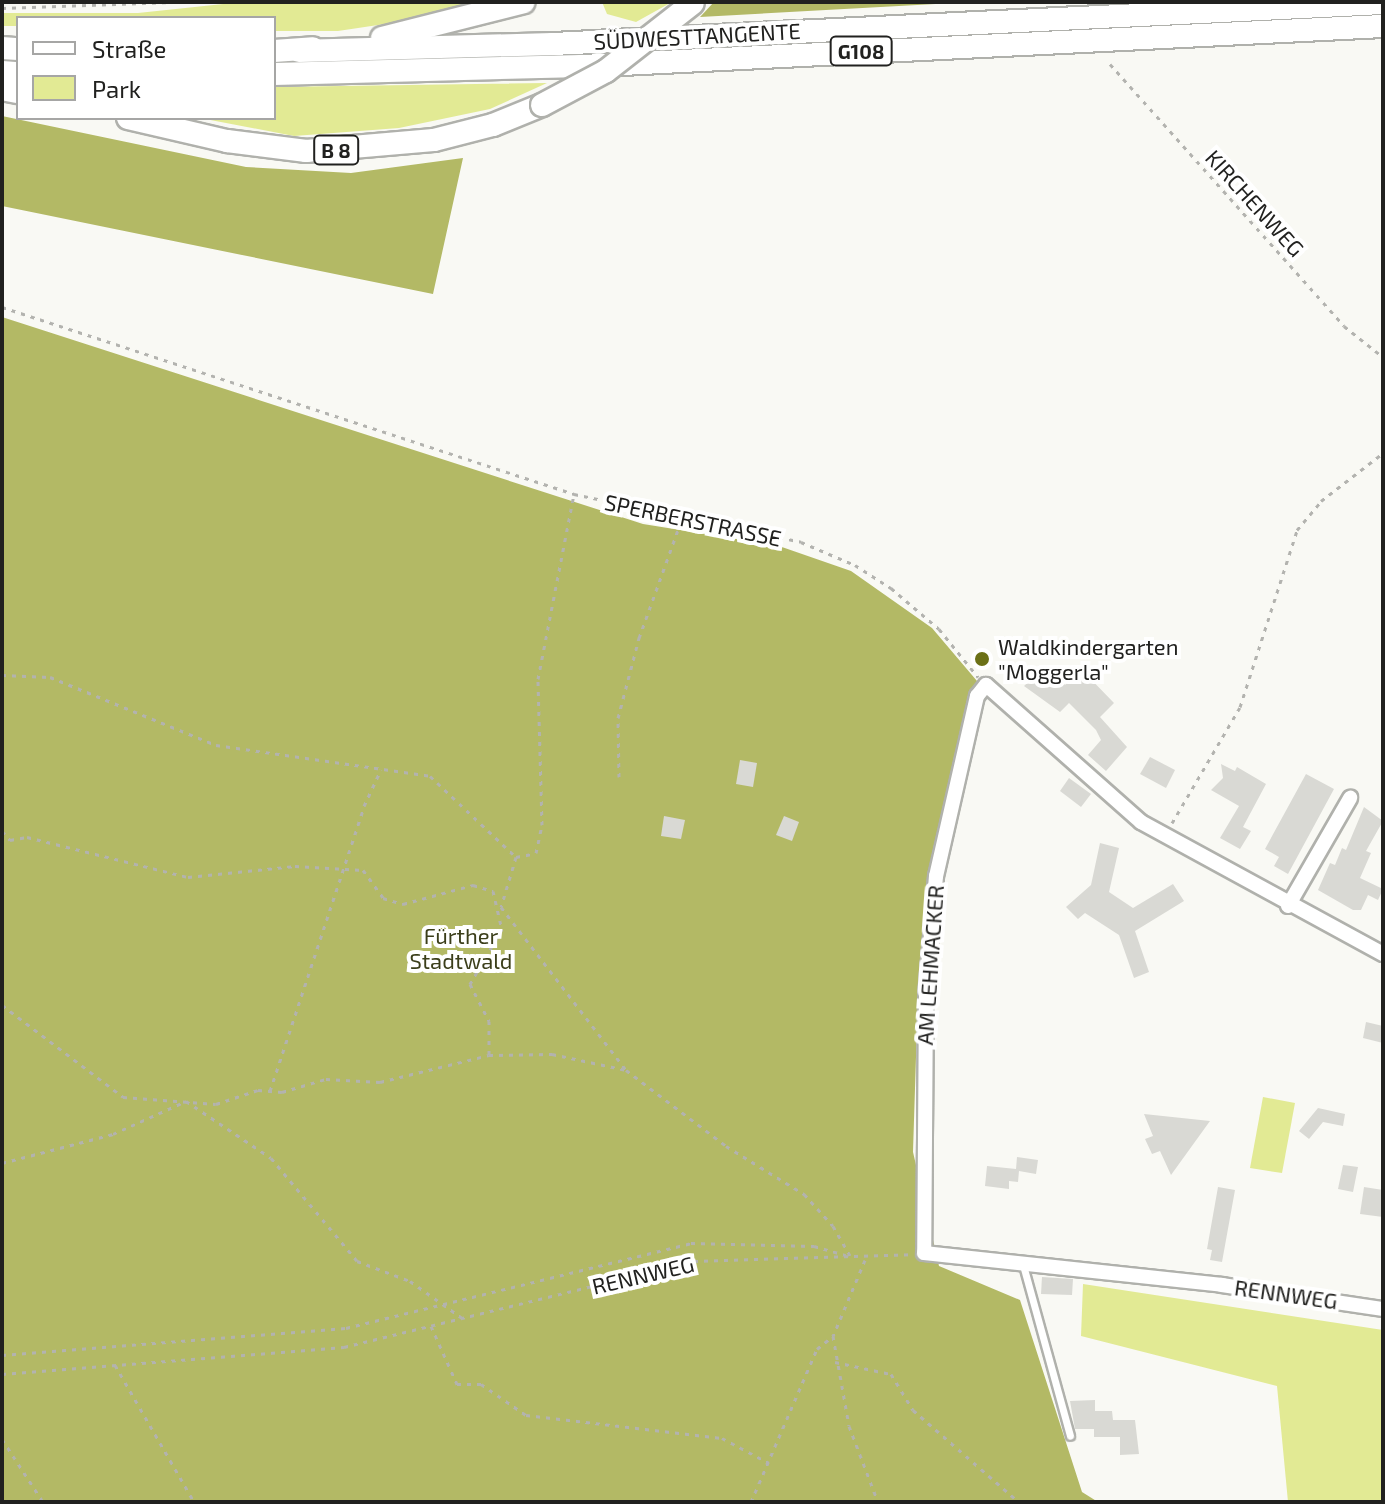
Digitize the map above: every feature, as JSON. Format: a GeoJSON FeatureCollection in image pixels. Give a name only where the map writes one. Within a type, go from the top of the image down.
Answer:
{"type":"FeatureCollection","features":[{"type":"Feature","properties":{"kind":"highway"},"geometry":{"type":"LineString","coordinates":[[276,51],[299,51],[446,25],[524,2]]}},
{"type":"Feature","properties":{"kind":"highway","name":"B 8"},"geometry":{"type":"LineString","coordinates":[[137,120],[227,141],[320,150],[434,140],[493,125],[542,105],[606,71],[694,3]]}},
{"type":"Feature","properties":{"kind":"highway","name":"SÜDWESTTANGENTE"},"geometry":{"type":"LineString","coordinates":[[299,51],[553,44],[1383,3]]}},
{"type":"Feature","properties":{"kind":"highway","name":"SÜDWESTTANGENTE"},"geometry":{"type":"LineString","coordinates":[[276,74],[339,74],[1383,26]]}},
{"type":"Feature","properties":{"kind":"street"},"geometry":{"type":"LineString","coordinates":[[986,685],[1104,792],[1165,836],[1288,906],[1383,954]]}},
{"type":"Feature","properties":{"kind":"street","name":"AM LEHMACKER"},"geometry":{"type":"LineString","coordinates":[[924,1253],[926,995],[936,876],[977,696],[986,685]]}},
{"type":"Feature","properties":{"kind":"street"},"geometry":{"type":"LineString","coordinates":[[1288,906],[1350,798]]}},
{"type":"Feature","properties":{"kind":"street","name":"RENNWEG"},"geometry":{"type":"LineString","coordinates":[[924,1253],[1383,1309]]}},
{"type":"Feature","properties":{"kind":"lane"},"geometry":{"type":"LineString","coordinates":[[1023,1263],[1070,1436]]}},
{"type":"Feature","properties":{"kind":"path"},"geometry":{"type":"LineString","coordinates":[[2,8],[173,2]]}},
{"type":"Feature","properties":{"kind":"path","name":"KIRCHENWEG"},"geometry":{"type":"LineString","coordinates":[[1110,64],[1344,326],[1383,357]]}},
{"type":"Feature","properties":{"kind":"path","name":"SPERBERSTRASSE"},"geometry":{"type":"LineString","coordinates":[[2,307],[574,494],[628,509],[683,516],[801,542],[855,565],[939,629],[986,685]]}},
{"type":"Feature","properties":{"kind":"path"},"geometry":{"type":"LineString","coordinates":[[1165,836],[1240,707],[1297,530],[1321,501],[1383,453]]}},
{"type":"Feature","properties":{"kind":"path"},"geometry":{"type":"LineString","coordinates":[[516,857],[536,853],[542,825],[538,679],[574,494]]}},
{"type":"Feature","properties":{"kind":"path"},"geometry":{"type":"LineString","coordinates":[[619,777],[618,718],[639,638],[683,516]]}},
{"type":"Feature","properties":{"kind":"path"},"geometry":{"type":"LineString","coordinates":[[2,675],[50,677],[216,745],[430,776],[516,857]]}},
{"type":"Feature","properties":{"kind":"path"},"geometry":{"type":"LineString","coordinates":[[270,1091],[381,769]]}},
{"type":"Feature","properties":{"kind":"path"},"geometry":{"type":"LineString","coordinates":[[2,831],[10,840],[27,837],[188,877],[295,866],[363,870],[383,898],[403,904],[473,885],[493,891],[501,907],[626,1070],[726,1146],[804,1194],[833,1226],[850,1256]]}},
{"type":"Feature","properties":{"kind":"path"},"geometry":{"type":"LineString","coordinates":[[489,1055],[489,1021],[470,984],[502,929],[501,907],[516,857]]}},
{"type":"Feature","properties":{"kind":"path"},"geometry":{"type":"LineString","coordinates":[[2,1005],[123,1097],[216,1104],[326,1079],[380,1082],[489,1055],[552,1054],[626,1070]]}},
{"type":"Feature","properties":{"kind":"path"},"geometry":{"type":"LineString","coordinates":[[2,1163],[113,1134],[186,1101]]}},
{"type":"Feature","properties":{"kind":"path"},"geometry":{"type":"LineString","coordinates":[[186,1101],[271,1158],[357,1261],[410,1281],[462,1318]]}},
{"type":"Feature","properties":{"kind":"path"},"geometry":{"type":"LineString","coordinates":[[2,1355],[346,1328],[691,1243],[814,1246],[850,1256]]}},
{"type":"Feature","properties":{"kind":"path","name":"RENNWEG"},"geometry":{"type":"LineString","coordinates":[[2,1374],[344,1347],[694,1261],[850,1256],[865,1260],[924,1253]]}},
{"type":"Feature","properties":{"kind":"path"},"geometry":{"type":"LineString","coordinates":[[865,1260],[833,1336],[835,1362],[849,1426],[878,1502]]}},
{"type":"Feature","properties":{"kind":"path"},"geometry":{"type":"LineString","coordinates":[[431,1326],[457,1384],[481,1384],[526,1415],[722,1438],[769,1463]]}},
{"type":"Feature","properties":{"kind":"path"},"geometry":{"type":"LineString","coordinates":[[751,1502],[817,1349],[833,1336]]}},
{"type":"Feature","properties":{"kind":"path"},"geometry":{"type":"LineString","coordinates":[[835,1362],[891,1374],[913,1410],[1019,1502]]}},
{"type":"Feature","properties":{"kind":"path"},"geometry":{"type":"LineString","coordinates":[[115,1365],[194,1502]]}},
{"type":"Feature","properties":{"kind":"path"},"geometry":{"type":"LineString","coordinates":[[2,1439],[43,1502]]}},
{"type":"Feature","properties":{"kind":"green space"},"geometry":{"type":"Polygon","coordinates":[[[242,2],[485,2],[445,15],[338,31],[276,31],[276,16],[16,16],[16,26],[2,26],[2,13],[138,13],[242,2]]]}},
{"type":"Feature","properties":{"kind":"green space"},"geometry":{"type":"Polygon","coordinates":[[[602,2],[672,2],[636,22],[607,14],[602,2]]]}},
{"type":"Feature","properties":{"kind":"green space"},"geometry":{"type":"Polygon","coordinates":[[[714,2],[972,2],[700,17],[714,2]]]}},
{"type":"Feature","properties":{"kind":"green space"},"geometry":{"type":"Polygon","coordinates":[[[547,83],[490,109],[399,128],[294,136],[210,120],[276,120],[276,87],[547,83]]]}},
{"type":"Feature","properties":{"kind":"green space"},"geometry":{"type":"Polygon","coordinates":[[[2,116],[246,167],[351,173],[463,158],[433,294],[2,206],[2,116]]]}},
{"type":"Feature","properties":{"kind":"green space","name":"Fürther Stadtwald"},"geometry":{"type":"Polygon","coordinates":[[[2,317],[643,524],[779,546],[851,571],[932,628],[977,681],[929,899],[918,994],[913,1152],[939,1266],[1020,1300],[1082,1492],[1098,1502],[2,1502],[2,317]]]}},
{"type":"Feature","properties":{"kind":"green space"},"geometry":{"type":"Polygon","coordinates":[[[1263,1097],[1295,1103],[1282,1173],[1250,1168],[1263,1097]]]}},
{"type":"Feature","properties":{"kind":"green space"},"geometry":{"type":"Polygon","coordinates":[[[1083,1284],[1383,1330],[1383,1502],[1288,1502],[1277,1386],[1081,1336],[1083,1284]]]}},
{"type":"Feature","properties":{"kind":"building"},"geometry":{"type":"Polygon","coordinates":[[[1047,665],[1065,685],[1081,669],[1114,703],[1100,717],[1127,747],[1106,771],[1088,755],[1101,740],[1096,730],[1069,703],[1060,712],[1024,686],[1047,665]]]}},
{"type":"Feature","properties":{"kind":"building"},"geometry":{"type":"Polygon","coordinates":[[[1150,757],[1175,770],[1166,788],[1140,774],[1150,757]]]}},
{"type":"Feature","properties":{"kind":"building"},"geometry":{"type":"Polygon","coordinates":[[[740,760],[757,763],[753,787],[736,784],[740,760]]]}},
{"type":"Feature","properties":{"kind":"building"},"geometry":{"type":"Polygon","coordinates":[[[1221,764],[1235,771],[1237,767],[1266,784],[1243,827],[1251,831],[1240,849],[1220,838],[1239,806],[1211,790],[1223,778],[1221,764]]]}},
{"type":"Feature","properties":{"kind":"building"},"geometry":{"type":"Polygon","coordinates":[[[1306,774],[1334,789],[1288,874],[1274,866],[1279,857],[1265,849],[1306,774]]]}},
{"type":"Feature","properties":{"kind":"building"},"geometry":{"type":"Polygon","coordinates":[[[1069,778],[1091,794],[1081,807],[1060,791],[1069,778]]]}},
{"type":"Feature","properties":{"kind":"building"},"geometry":{"type":"Polygon","coordinates":[[[1364,807],[1383,821],[1366,851],[1371,853],[1360,878],[1383,889],[1378,900],[1368,895],[1361,910],[1353,910],[1318,890],[1330,863],[1335,865],[1342,848],[1346,850],[1364,807]]]}},
{"type":"Feature","properties":{"kind":"building"},"geometry":{"type":"Polygon","coordinates":[[[664,816],[685,820],[681,839],[661,836],[664,816]]]}},
{"type":"Feature","properties":{"kind":"building"},"geometry":{"type":"Polygon","coordinates":[[[784,816],[799,822],[792,841],[776,835],[784,816]]]}},
{"type":"Feature","properties":{"kind":"building"},"geometry":{"type":"Polygon","coordinates":[[[1100,843],[1119,848],[1109,892],[1133,908],[1173,884],[1184,901],[1135,931],[1149,972],[1134,978],[1119,935],[1085,913],[1078,919],[1066,907],[1091,885],[1100,843]]]}},
{"type":"Feature","properties":{"kind":"building"},"geometry":{"type":"Polygon","coordinates":[[[1366,1022],[1383,1026],[1383,1043],[1363,1038],[1366,1022]]]}},
{"type":"Feature","properties":{"kind":"building"},"geometry":{"type":"Polygon","coordinates":[[[1318,1108],[1345,1114],[1343,1126],[1323,1122],[1309,1139],[1299,1131],[1318,1108]]]}},
{"type":"Feature","properties":{"kind":"building"},"geometry":{"type":"Polygon","coordinates":[[[1144,1114],[1210,1121],[1171,1175],[1160,1151],[1152,1154],[1145,1139],[1153,1136],[1144,1114]]]}},
{"type":"Feature","properties":{"kind":"building"},"geometry":{"type":"Polygon","coordinates":[[[1017,1157],[1038,1160],[1036,1174],[1019,1171],[1018,1182],[1009,1181],[1009,1189],[985,1186],[987,1166],[1016,1169],[1017,1157]]]}},
{"type":"Feature","properties":{"kind":"building"},"geometry":{"type":"Polygon","coordinates":[[[1343,1165],[1358,1167],[1353,1192],[1338,1189],[1343,1165]]]}},
{"type":"Feature","properties":{"kind":"building"},"geometry":{"type":"Polygon","coordinates":[[[1218,1187],[1235,1190],[1222,1262],[1210,1260],[1212,1250],[1207,1249],[1218,1187]]]}},
{"type":"Feature","properties":{"kind":"building"},"geometry":{"type":"Polygon","coordinates":[[[1364,1187],[1383,1190],[1383,1217],[1360,1214],[1364,1187]]]}},
{"type":"Feature","properties":{"kind":"building"},"geometry":{"type":"Polygon","coordinates":[[[1042,1277],[1073,1279],[1072,1295],[1041,1294],[1042,1277]]]}},
{"type":"Feature","properties":{"kind":"building"},"geometry":{"type":"Polygon","coordinates":[[[1095,1400],[1095,1411],[1112,1411],[1113,1420],[1135,1420],[1139,1454],[1120,1455],[1120,1437],[1094,1437],[1094,1429],[1075,1429],[1070,1401],[1095,1400]]]}},
{"type":"Feature","properties":{"kind":"place","name":"Waldkindergarten \"Moggerla\""},"geometry":{"type":"Point","coordinates":[982,659]}}]}
